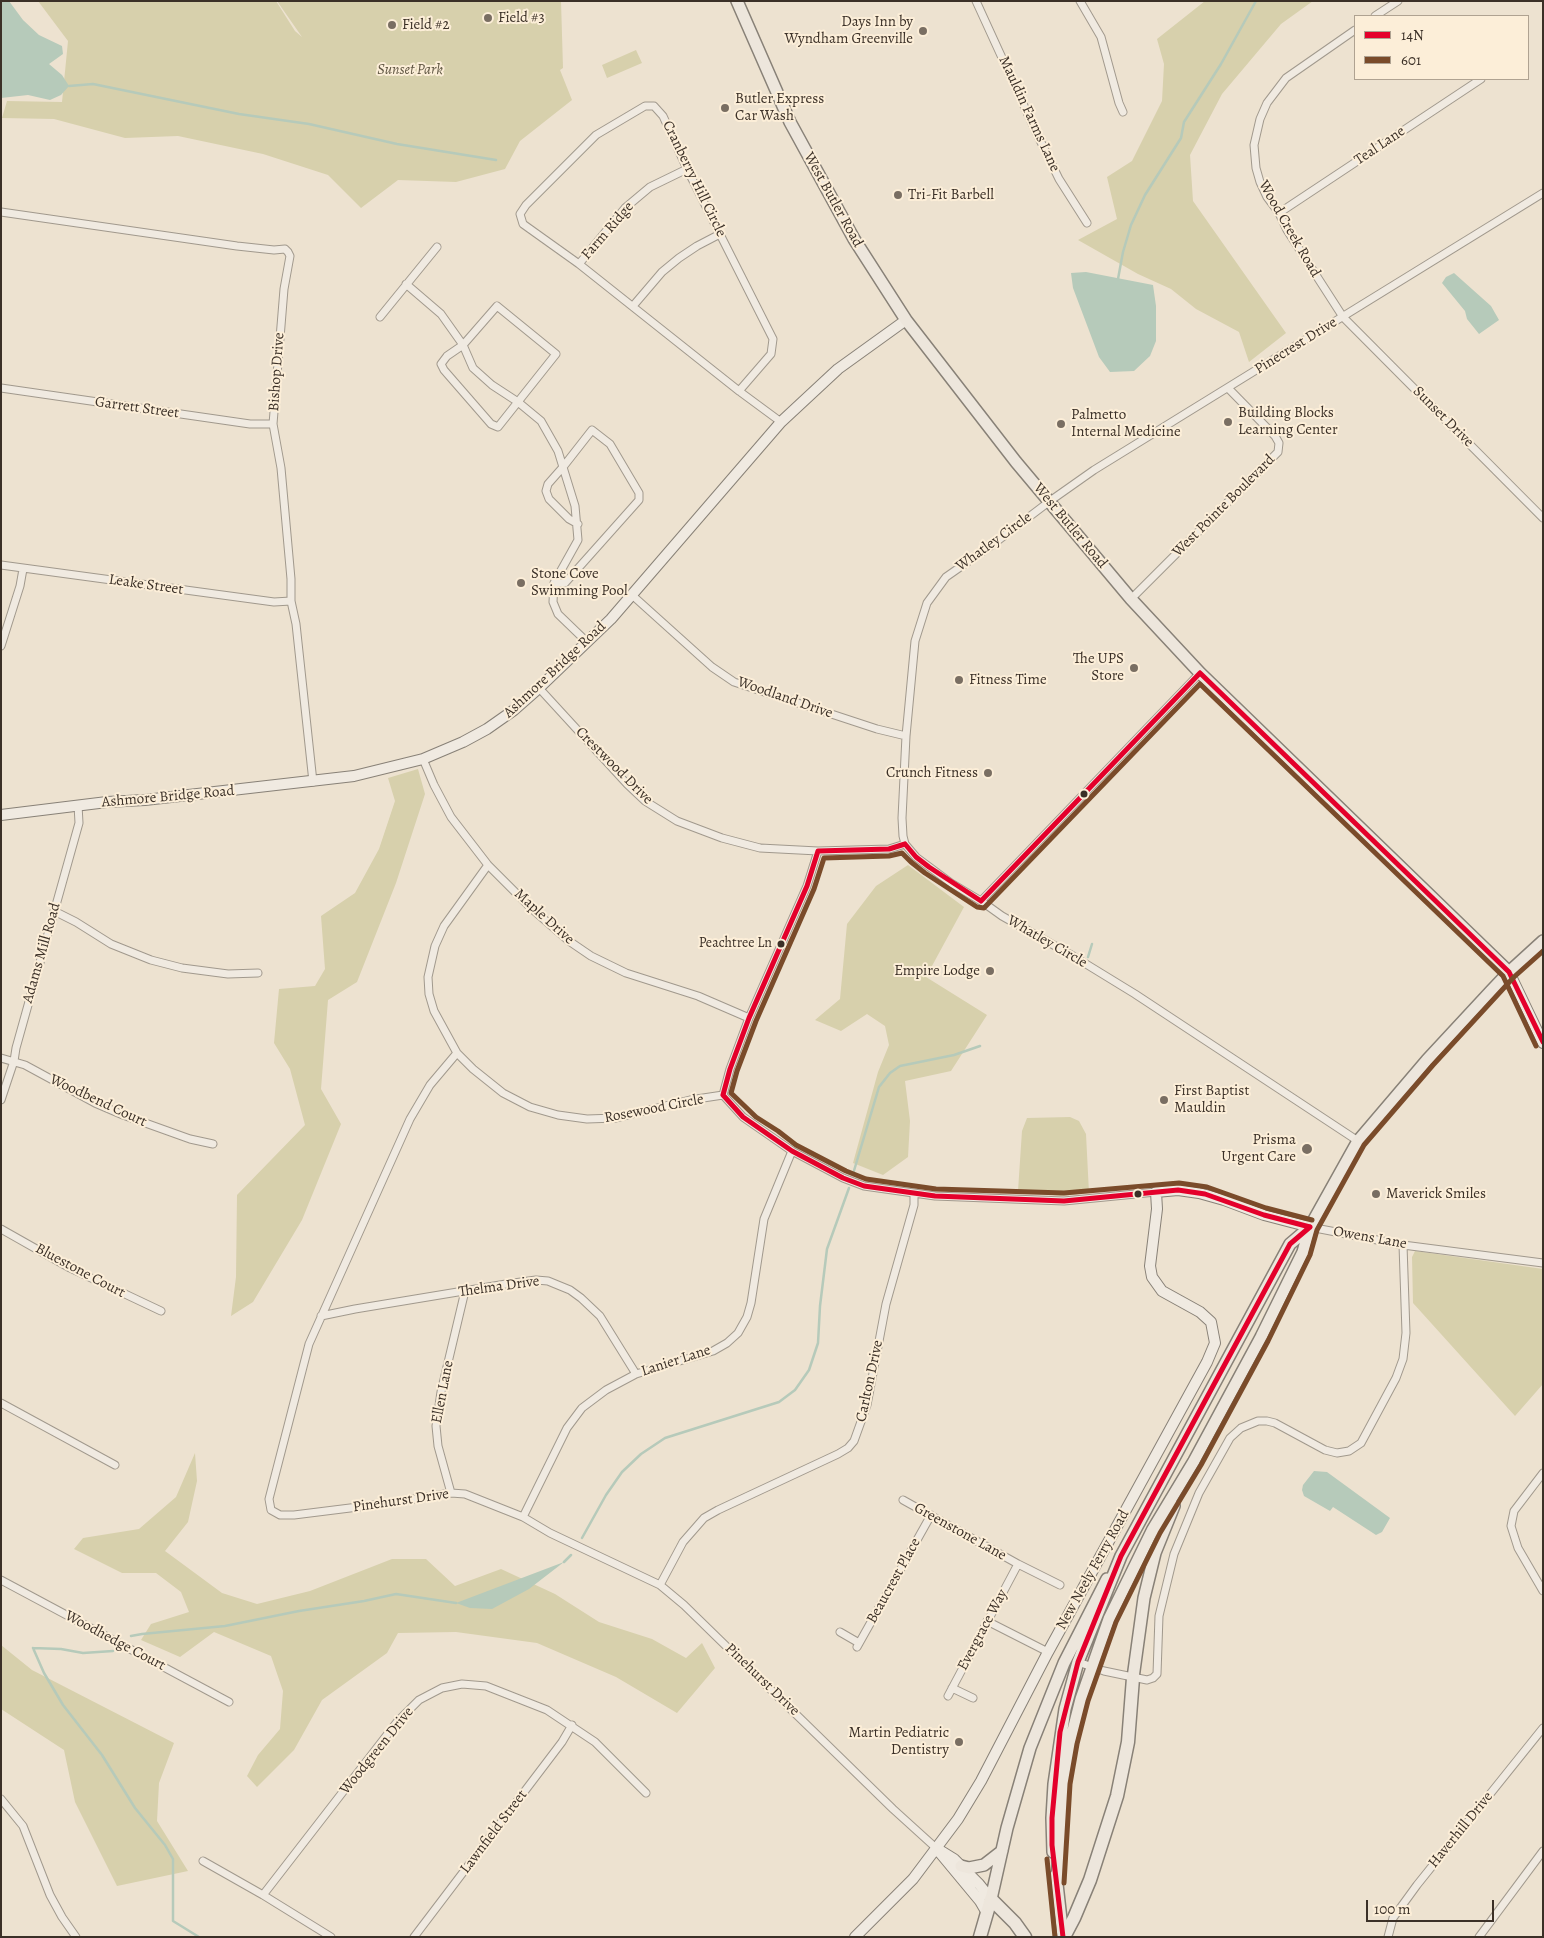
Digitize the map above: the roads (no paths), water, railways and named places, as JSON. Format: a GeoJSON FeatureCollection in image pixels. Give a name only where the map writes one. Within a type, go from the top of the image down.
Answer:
{"type":"FeatureCollection","features":[{"type":"Feature","properties":{"kind":"highway"},"geometry":{"type":"LineString","coordinates":[[1064,1937],[1090,1880],[1117,1796],[1128,1742],[1133,1678]]}},
{"type":"Feature","properties":{"kind":"highway"},"geometry":{"type":"LineString","coordinates":[[980,1937],[991,1899]]}},
{"type":"Feature","properties":{"kind":"highway"},"geometry":{"type":"LineString","coordinates":[[991,1899],[1015,1924],[1024,1937]]}},
{"type":"Feature","properties":{"kind":"main road","name":"West Butler Road"},"geometry":{"type":"LineString","coordinates":[[737,1],[770,79],[810,160],[854,239],[906,320],[1016,462],[1131,599],[1200,673],[1509,972]]}},
{"type":"Feature","properties":{"kind":"main road"},"geometry":{"type":"LineString","coordinates":[[1057,1883],[1063,1783],[1070,1742],[1091,1666],[1108,1619],[1153,1529],[1194,1461],[1270,1320],[1303,1252],[1310,1228],[1358,1141],[1429,1059],[1509,972],[1543,941]]}},
{"type":"Feature","properties":{"kind":"main road"},"geometry":{"type":"LineString","coordinates":[[991,1899],[1022,1774],[1041,1717],[1064,1663],[1102,1586],[1121,1556],[1290,1244],[1310,1228]]}},
{"type":"Feature","properties":{"kind":"main road"},"geometry":{"type":"LineString","coordinates":[[1133,1678],[1144,1598],[1151,1568],[1165,1527],[1194,1461]]}},
{"type":"Feature","properties":{"kind":"main road"},"geometry":{"type":"LineString","coordinates":[[1064,1937],[1052,1836],[1054,1784],[1065,1709],[1078,1662],[1121,1556]]}},
{"type":"Feature","properties":{"kind":"main road"},"geometry":{"type":"LineString","coordinates":[[961,1866],[969,1868],[984,1866],[1002,1851]]}},
{"type":"Feature","properties":{"kind":"street","name":"Mauldin Farms Lane"},"geometry":{"type":"LineString","coordinates":[[976,1],[1036,132],[1060,179],[1087,223]]}},
{"type":"Feature","properties":{"kind":"street"},"geometry":{"type":"LineString","coordinates":[[1080,1],[1101,37],[1118,103],[1124,112]]}},
{"type":"Feature","properties":{"kind":"street"},"geometry":{"type":"LineString","coordinates":[[1377,15],[1398,1]]}},
{"type":"Feature","properties":{"kind":"street","name":"Wood Creek Road"},"geometry":{"type":"LineString","coordinates":[[1343,317],[1287,230],[1279,213],[1267,197],[1256,168],[1254,153],[1255,136],[1263,111],[1276,89],[1286,78],[1354,31]]}},
{"type":"Feature","properties":{"kind":"street","name":"Teal Lane"},"geometry":{"type":"LineString","coordinates":[[1279,213],[1479,80]]}},
{"type":"Feature","properties":{"kind":"street","name":"Cranberry Hill Circle"},"geometry":{"type":"LineString","coordinates":[[739,391],[771,354],[773,340],[688,169],[664,116],[654,106],[645,106],[596,135],[526,205],[520,214],[523,224],[579,264],[739,391],[781,422]]}},
{"type":"Feature","properties":{"kind":"street","name":"Farm Ridge"},"geometry":{"type":"LineString","coordinates":[[579,264],[625,208],[650,187],[688,169]]}},
{"type":"Feature","properties":{"kind":"street","name":"Pinecrest Drive"},"geometry":{"type":"LineString","coordinates":[[1050,501],[1094,470],[1343,317],[1431,260],[1543,193]]}},
{"type":"Feature","properties":{"kind":"street","name":"Bishop Drive"},"geometry":{"type":"LineString","coordinates":[[1,212],[237,246],[274,250],[281,248],[288,252],[290,256],[284,289],[273,424],[281,468],[291,579],[291,601],[296,624],[313,782]]}},
{"type":"Feature","properties":{"kind":"street"},"geometry":{"type":"LineString","coordinates":[[632,306],[662,272],[679,258],[720,234]]}},
{"type":"Feature","properties":{"kind":"street"},"geometry":{"type":"LineString","coordinates":[[380,317],[437,247]]}},
{"type":"Feature","properties":{"kind":"street"},"geometry":{"type":"LineString","coordinates":[[406,284],[441,314],[463,345],[473,368],[492,385],[518,402],[541,421],[558,450],[575,506],[578,540],[554,583],[553,602],[558,614],[587,642]]}},
{"type":"Feature","properties":{"kind":"street"},"geometry":{"type":"LineString","coordinates":[[497,306],[556,354],[498,427],[491,424],[444,370],[441,364],[446,356],[463,345],[497,306]]}},
{"type":"Feature","properties":{"kind":"street","name":"Sunset Drive"},"geometry":{"type":"LineString","coordinates":[[1343,317],[1543,518]]}},
{"type":"Feature","properties":{"kind":"street","name":"Ashmore Bridge Road"},"geometry":{"type":"LineString","coordinates":[[1,815],[354,776],[423,759],[463,742],[487,729],[514,710],[587,642],[632,595],[746,460],[781,422],[838,369],[906,320]]}},
{"type":"Feature","properties":{"kind":"street","name":"Garrett Street"},"geometry":{"type":"LineString","coordinates":[[1,388],[250,424],[273,424]]}},
{"type":"Feature","properties":{"kind":"street","name":"West Pointe Boulevard"},"geometry":{"type":"LineString","coordinates":[[1131,599],[1278,452],[1279,443],[1276,436],[1228,388]]}},
{"type":"Feature","properties":{"kind":"street"},"geometry":{"type":"LineString","coordinates":[[554,583],[565,582],[638,500],[639,493],[610,444],[592,430],[548,484],[546,491],[549,499],[569,520],[578,524]]}},
{"type":"Feature","properties":{"kind":"street","name":"Whatley Circle"},"geometry":{"type":"LineString","coordinates":[[1050,501],[996,542],[951,572],[931,595],[922,613],[915,641],[906,736],[902,818],[905,844],[916,857],[929,867],[1002,916],[1135,994],[1358,1141]]}},
{"type":"Feature","properties":{"kind":"street","name":"Leake Street"},"geometry":{"type":"LineString","coordinates":[[1,565],[274,602],[291,601]]}},
{"type":"Feature","properties":{"kind":"street"},"geometry":{"type":"LineString","coordinates":[[1,646],[20,586],[23,569]]}},
{"type":"Feature","properties":{"kind":"street","name":"Woodland Drive"},"geometry":{"type":"LineString","coordinates":[[632,595],[712,667],[734,682],[744,687],[877,729],[906,736]]}},
{"type":"Feature","properties":{"kind":"street"},"geometry":{"type":"LineString","coordinates":[[981,901],[1200,673]]}},
{"type":"Feature","properties":{"kind":"street","name":"Crestwood Drive"},"geometry":{"type":"LineString","coordinates":[[539,688],[645,801],[663,814],[691,827],[760,848],[818,852],[889,849],[905,844]]}},
{"type":"Feature","properties":{"kind":"street","name":"Maple Drive"},"geometry":{"type":"LineString","coordinates":[[423,759],[434,785],[452,817],[488,865],[548,924],[591,956],[626,973],[698,996],[750,1018]]}},
{"type":"Feature","properties":{"kind":"street","name":"Adams Mill Road"},"geometry":{"type":"LineString","coordinates":[[1,1100],[14,1061],[79,823],[78,805]]}},
{"type":"Feature","properties":{"kind":"street"},"geometry":{"type":"LineString","coordinates":[[723,1095],[730,1069],[807,886],[818,852]]}},
{"type":"Feature","properties":{"kind":"street","name":"Rosewood Circle"},"geometry":{"type":"LineString","coordinates":[[488,865],[444,926],[435,946],[429,968],[428,984],[431,1002],[457,1053],[473,1069],[503,1093],[544,1112],[574,1118],[596,1120],[616,1118],[690,1100],[723,1095]]}},
{"type":"Feature","properties":{"kind":"street"},"geometry":{"type":"LineString","coordinates":[[54,911],[112,944],[151,960],[182,968],[228,974],[258,973]]}},
{"type":"Feature","properties":{"kind":"street"},"geometry":{"type":"LineString","coordinates":[[1509,972],[1543,1043]]}},
{"type":"Feature","properties":{"kind":"street","name":"Pinehurst Drive"},"geometry":{"type":"LineString","coordinates":[[457,1053],[430,1085],[410,1119],[309,1344],[269,1499],[271,1510],[280,1515],[294,1515],[451,1493],[471,1496],[523,1517],[550,1533],[660,1585],[692,1612],[893,1809],[936,1848],[980,1901],[987,1913]]}},
{"type":"Feature","properties":{"kind":"street","name":"Woodbend Court"},"geometry":{"type":"LineString","coordinates":[[1,1058],[25,1065],[96,1103],[123,1115],[190,1139],[213,1144]]}},
{"type":"Feature","properties":{"kind":"street","name":"Owens Lane"},"geometry":{"type":"LineString","coordinates":[[723,1095],[743,1117],[792,1151],[844,1178],[864,1186],[914,1194],[1064,1201],[1178,1190],[1199,1192],[1264,1215],[1310,1228],[1403,1245],[1543,1263]]}},
{"type":"Feature","properties":{"kind":"street","name":"Lanier Lane"},"geometry":{"type":"LineString","coordinates":[[523,1517],[567,1428],[575,1416],[593,1399],[636,1374],[713,1351],[738,1333],[744,1324],[751,1303],[764,1219],[792,1151]]}},
{"type":"Feature","properties":{"kind":"street","name":"New Neely Ferry Road"},"geometry":{"type":"LineString","coordinates":[[855,1937],[913,1879],[958,1818],[981,1781],[1048,1652],[1206,1362],[1214,1343],[1211,1322],[1200,1312],[1162,1291],[1152,1278],[1150,1266],[1157,1209],[1156,1192]]}},
{"type":"Feature","properties":{"kind":"street","name":"Carlton Drive"},"geometry":{"type":"LineString","coordinates":[[660,1585],[683,1542],[704,1518],[838,1454],[848,1448],[854,1440],[867,1405],[886,1304],[914,1205],[914,1194]]}},
{"type":"Feature","properties":{"kind":"street","name":"Bluestone Court"},"geometry":{"type":"LineString","coordinates":[[1,1229],[70,1268],[160,1311]]}},
{"type":"Feature","properties":{"kind":"street"},"geometry":{"type":"LineString","coordinates":[[1078,1662],[1133,1678],[1147,1680],[1157,1674],[1159,1616],[1174,1554],[1199,1493],[1235,1433],[1250,1423],[1267,1421],[1275,1423],[1325,1450],[1337,1453],[1356,1448],[1364,1439],[1396,1378],[1403,1359],[1406,1333],[1403,1245]]}},
{"type":"Feature","properties":{"kind":"street","name":"Thelma Drive"},"geometry":{"type":"LineString","coordinates":[[321,1316],[355,1308],[536,1280],[548,1281],[560,1284],[581,1298],[600,1316],[636,1374]]}},
{"type":"Feature","properties":{"kind":"street","name":"Ellen Lane"},"geometry":{"type":"LineString","coordinates":[[451,1493],[438,1446],[436,1426],[441,1392],[465,1291]]}},
{"type":"Feature","properties":{"kind":"street"},"geometry":{"type":"LineString","coordinates":[[1,1403],[115,1465]]}},
{"type":"Feature","properties":{"kind":"street"},"geometry":{"type":"LineString","coordinates":[[1543,1473],[1514,1511],[1511,1526],[1518,1548],[1543,1591]]}},
{"type":"Feature","properties":{"kind":"street","name":"Greenstone Lane"},"geometry":{"type":"LineString","coordinates":[[903,1500],[1018,1564],[1060,1585]]}},
{"type":"Feature","properties":{"kind":"street","name":"Beaucrest Place"},"geometry":{"type":"LineString","coordinates":[[840,1632],[858,1645],[930,1516]]}},
{"type":"Feature","properties":{"kind":"street","name":"Evergrace Way"},"geometry":{"type":"LineString","coordinates":[[948,1696],[1018,1564]]}},
{"type":"Feature","properties":{"kind":"street","name":"Woodhedge Court"},"geometry":{"type":"LineString","coordinates":[[1,1580],[229,1702]]}},
{"type":"Feature","properties":{"kind":"street"},"geometry":{"type":"LineString","coordinates":[[987,1621],[1048,1652]]}},
{"type":"Feature","properties":{"kind":"street","name":"Woodgreen Drive"},"geometry":{"type":"LineString","coordinates":[[264,1895],[397,1722],[412,1706],[430,1694],[456,1684],[486,1686],[547,1710],[595,1742],[646,1793]]}},
{"type":"Feature","properties":{"kind":"street"},"geometry":{"type":"LineString","coordinates":[[952,1688],[973,1698]]}},
{"type":"Feature","properties":{"kind":"street","name":"Lawnfield Street"},"geometry":{"type":"LineString","coordinates":[[414,1937],[562,1742],[572,1725]]}},
{"type":"Feature","properties":{"kind":"street","name":"Haverhill Drive"},"geometry":{"type":"LineString","coordinates":[[1388,1937],[1393,1918],[1417,1885],[1543,1728]]}},
{"type":"Feature","properties":{"kind":"street"},"geometry":{"type":"LineString","coordinates":[[1,1799],[23,1826],[50,1894],[62,1917],[76,1937]]}},
{"type":"Feature","properties":{"kind":"street","name":"Pinehurst Drive"},"geometry":{"type":"LineString","coordinates":[[936,1848],[954,1859],[991,1899]]}},
{"type":"Feature","properties":{"kind":"street"},"geometry":{"type":"LineString","coordinates":[[1479,1937],[1543,1851]]}},
{"type":"Feature","properties":{"kind":"street"},"geometry":{"type":"LineString","coordinates":[[203,1861],[264,1895],[331,1937]]}},
{"type":"Feature","properties":{"kind":"waterway"},"geometry":{"type":"LineString","coordinates":[[1118,279],[1131,225],[1145,195],[1181,138],[1184,122],[1221,64],[1256,1]]}},
{"type":"Feature","properties":{"kind":"waterway"},"geometry":{"type":"LineString","coordinates":[[69,86],[93,84],[239,114],[309,124],[397,144],[496,160]]}},
{"type":"Feature","properties":{"kind":"waterway"},"geometry":{"type":"LineString","coordinates":[[1088,957],[1092,944]]}},
{"type":"Feature","properties":{"kind":"waterway"},"geometry":{"type":"LineString","coordinates":[[853,1174],[879,1087],[890,1073],[900,1066],[954,1055],[980,1046]]}},
{"type":"Feature","properties":{"kind":"waterway"},"geometry":{"type":"LineString","coordinates":[[582,1538],[606,1495],[622,1472],[641,1454],[665,1438],[779,1402],[795,1390],[809,1370],[818,1343],[820,1306],[827,1249],[849,1188]]}},
{"type":"Feature","properties":{"kind":"waterway"},"geometry":{"type":"LineString","coordinates":[[564,1562],[571,1555]]}},
{"type":"Feature","properties":{"kind":"waterway"},"geometry":{"type":"LineString","coordinates":[[131,1636],[225,1626],[396,1594],[456,1603]]}},
{"type":"Feature","properties":{"kind":"waterway"},"geometry":{"type":"LineString","coordinates":[[33,1648],[44,1673],[63,1705],[102,1755],[135,1808],[165,1845],[173,1859],[173,1921],[199,1937]]}},
{"type":"Feature","properties":{"kind":"waterway"},"geometry":{"type":"LineString","coordinates":[[33,1648],[61,1649],[83,1653],[113,1651]]}},
{"type":"Feature","properties":{"kind":"place","name":"Field #3"},"geometry":{"type":"Point","coordinates":[488,18]}},
{"type":"Feature","properties":{"kind":"place","name":"Field #2"},"geometry":{"type":"Point","coordinates":[392,25]}},
{"type":"Feature","properties":{"kind":"place","name":"Days Inn by Wyndham Greenville"},"geometry":{"type":"Point","coordinates":[923,31]}},
{"type":"Feature","properties":{"kind":"place","name":"Butler Express Car Wash"},"geometry":{"type":"Point","coordinates":[725,108]}},
{"type":"Feature","properties":{"kind":"place","name":"Tri-Fit Barbell"},"geometry":{"type":"Point","coordinates":[898,195]}},
{"type":"Feature","properties":{"kind":"place","name":"Building Blocks Learning Center"},"geometry":{"type":"Point","coordinates":[1228,422]}},
{"type":"Feature","properties":{"kind":"place","name":"Palmetto Internal Medicine"},"geometry":{"type":"Point","coordinates":[1061,424]}},
{"type":"Feature","properties":{"kind":"place","name":"Stone Cove Swimming Pool"},"geometry":{"type":"Point","coordinates":[521,583]}},
{"type":"Feature","properties":{"kind":"place","name":"The UPS Store"},"geometry":{"type":"Point","coordinates":[1134,668]}},
{"type":"Feature","properties":{"kind":"place","name":"Fitness Time"},"geometry":{"type":"Point","coordinates":[959,680]}},
{"type":"Feature","properties":{"kind":"place","name":"Crunch Fitness"},"geometry":{"type":"Point","coordinates":[988,773]}},
{"type":"Feature","properties":{"kind":"place","name":"Peachtree Ln"},"geometry":{"type":"Point","coordinates":[781,944]}},
{"type":"Feature","properties":{"kind":"place","name":"Empire Lodge"},"geometry":{"type":"Point","coordinates":[990,971]}},
{"type":"Feature","properties":{"kind":"place","name":"First Baptist Mauldin"},"geometry":{"type":"Point","coordinates":[1164,1100]}},
{"type":"Feature","properties":{"kind":"place","name":"Prisma Urgent Care"},"geometry":{"type":"Point","coordinates":[1307,1149]}},
{"type":"Feature","properties":{"kind":"place","name":"Maverick Smiles"},"geometry":{"type":"Point","coordinates":[1376,1194]}},
{"type":"Feature","properties":{"kind":"place","name":"Martin Pediatric Dentistry"},"geometry":{"type":"Point","coordinates":[959,1742]}},
{"type":"Feature","properties":{"kind":"park label","name":"Sunset Park"},"geometry":{"type":"Point","coordinates":[410,70]}}]}
